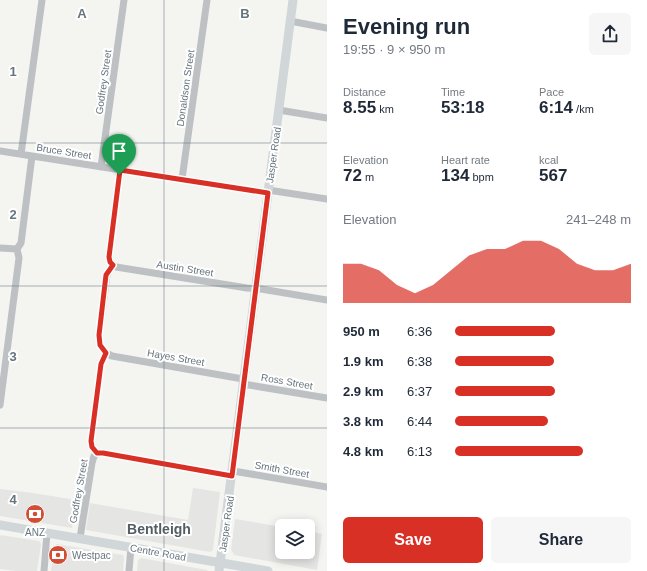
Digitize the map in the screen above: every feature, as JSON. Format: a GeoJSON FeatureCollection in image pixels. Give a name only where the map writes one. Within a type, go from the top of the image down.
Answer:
{"type":"FeatureCollection","features":[{"type":"Feature","properties":{"kind":"main road","name":"Jasper Road"},"geometry":{"type":"LineString","coordinates":[[220,567],[255,288],[294,0]]}},
{"type":"Feature","properties":{"kind":"main road","name":"Centre Road"},"geometry":{"type":"LineString","coordinates":[[0,525],[133,548],[220,567],[268,571]]}},
{"type":"Feature","properties":{"kind":"street"},"geometry":{"type":"LineString","coordinates":[[20,154],[42,0]]}},
{"type":"Feature","properties":{"kind":"street","name":"Godfrey Street"},"geometry":{"type":"LineString","coordinates":[[101,167],[124,0]]}},
{"type":"Feature","properties":{"kind":"street","name":"Donaldson Street"},"geometry":{"type":"LineString","coordinates":[[182,179],[207,0]]}},
{"type":"Feature","properties":{"kind":"street"},"geometry":{"type":"LineString","coordinates":[[290,21],[327,28]]}},
{"type":"Feature","properties":{"kind":"street"},"geometry":{"type":"LineString","coordinates":[[279,110],[327,118]]}},
{"type":"Feature","properties":{"kind":"street","name":"Bruce Street"},"geometry":{"type":"LineString","coordinates":[[0,150],[120,170],[327,199]]}},
{"type":"Feature","properties":{"kind":"street"},"geometry":{"type":"LineString","coordinates":[[0,405],[19,258],[17,249],[21,243],[32,156]]}},
{"type":"Feature","properties":{"kind":"street"},"geometry":{"type":"LineString","coordinates":[[106,353],[100,345],[99,335],[106,275],[113,265],[110,262],[109,257],[120,170]]}},
{"type":"Feature","properties":{"kind":"street"},"geometry":{"type":"LineString","coordinates":[[0,248],[17,249]]}},
{"type":"Feature","properties":{"kind":"street","name":"Austin Street"},"geometry":{"type":"LineString","coordinates":[[113,265],[116,267],[327,300]]}},
{"type":"Feature","properties":{"kind":"street","name":"Godfrey Street"},"geometry":{"type":"LineString","coordinates":[[80,538],[92,463],[94,456],[97,453],[92,447],[91,441],[101,364],[106,353]]}},
{"type":"Feature","properties":{"kind":"street","name":"Hayes Street"},"geometry":{"type":"LineString","coordinates":[[106,353],[112,356],[243,381]]}},
{"type":"Feature","properties":{"kind":"street","name":"Ross Street"},"geometry":{"type":"LineString","coordinates":[[243,381],[327,398]]}},
{"type":"Feature","properties":{"kind":"street","name":"Smith Street"},"geometry":{"type":"LineString","coordinates":[[97,453],[327,487]]}},
{"type":"Feature","properties":{"kind":"street"},"geometry":{"type":"LineString","coordinates":[[44,571],[49,533]]}},
{"type":"Feature","properties":{"kind":"street"},"geometry":{"type":"LineString","coordinates":[[130,571],[133,548]]}},
{"type":"Feature","properties":{"kind":"shaded area"},"geometry":{"type":"Polygon","coordinates":[[[193,488],[220,492],[213,550],[210,552],[86,530],[90,503],[188,520],[193,488]]]}},
{"type":"Feature","properties":{"kind":"shaded area"},"geometry":{"type":"Polygon","coordinates":[[[0,489],[76,500],[72,528],[0,516],[0,489]]]}},
{"type":"Feature","properties":{"kind":"shaded area"},"geometry":{"type":"Polygon","coordinates":[[[235,519],[275,526],[275,559],[315,559],[315,532],[322,534],[317,570],[234,555],[231,549],[235,519]]]}},
{"type":"Feature","properties":{"kind":"shaded area"},"geometry":{"type":"Polygon","coordinates":[[[0,535],[39,541],[41,544],[37,571],[0,569],[0,535]]]}},
{"type":"Feature","properties":{"kind":"shaded area"},"geometry":{"type":"Polygon","coordinates":[[[57,544],[123,555],[123,571],[51,571],[54,546],[57,544]]]}},
{"type":"Feature","properties":{"kind":"shaded area"},"geometry":{"type":"Polygon","coordinates":[[[141,558],[208,571],[137,571],[138,560],[141,558]]]}},
{"type":"Feature","properties":{"kind":"place","name":"ANZ"},"geometry":{"type":"Point","coordinates":[35,514]}},
{"type":"Feature","properties":{"kind":"place","name":"Westpac"},"geometry":{"type":"Point","coordinates":[58,555]}},
{"type":"Feature","properties":{"kind":"district","name":"Bentleigh"},"geometry":{"type":"Point","coordinates":[159,529]}},
{"type":"Feature","properties":{"kind":"route"},"geometry":{"type":"LineString","coordinates":[[120,170],[268,193],[232,476],[97,453],[93,449],[91,441],[101,364],[106,353],[100,345],[99,335],[106,275],[113,265],[110,262],[109,257],[119,175],[120,170]]}}]}
